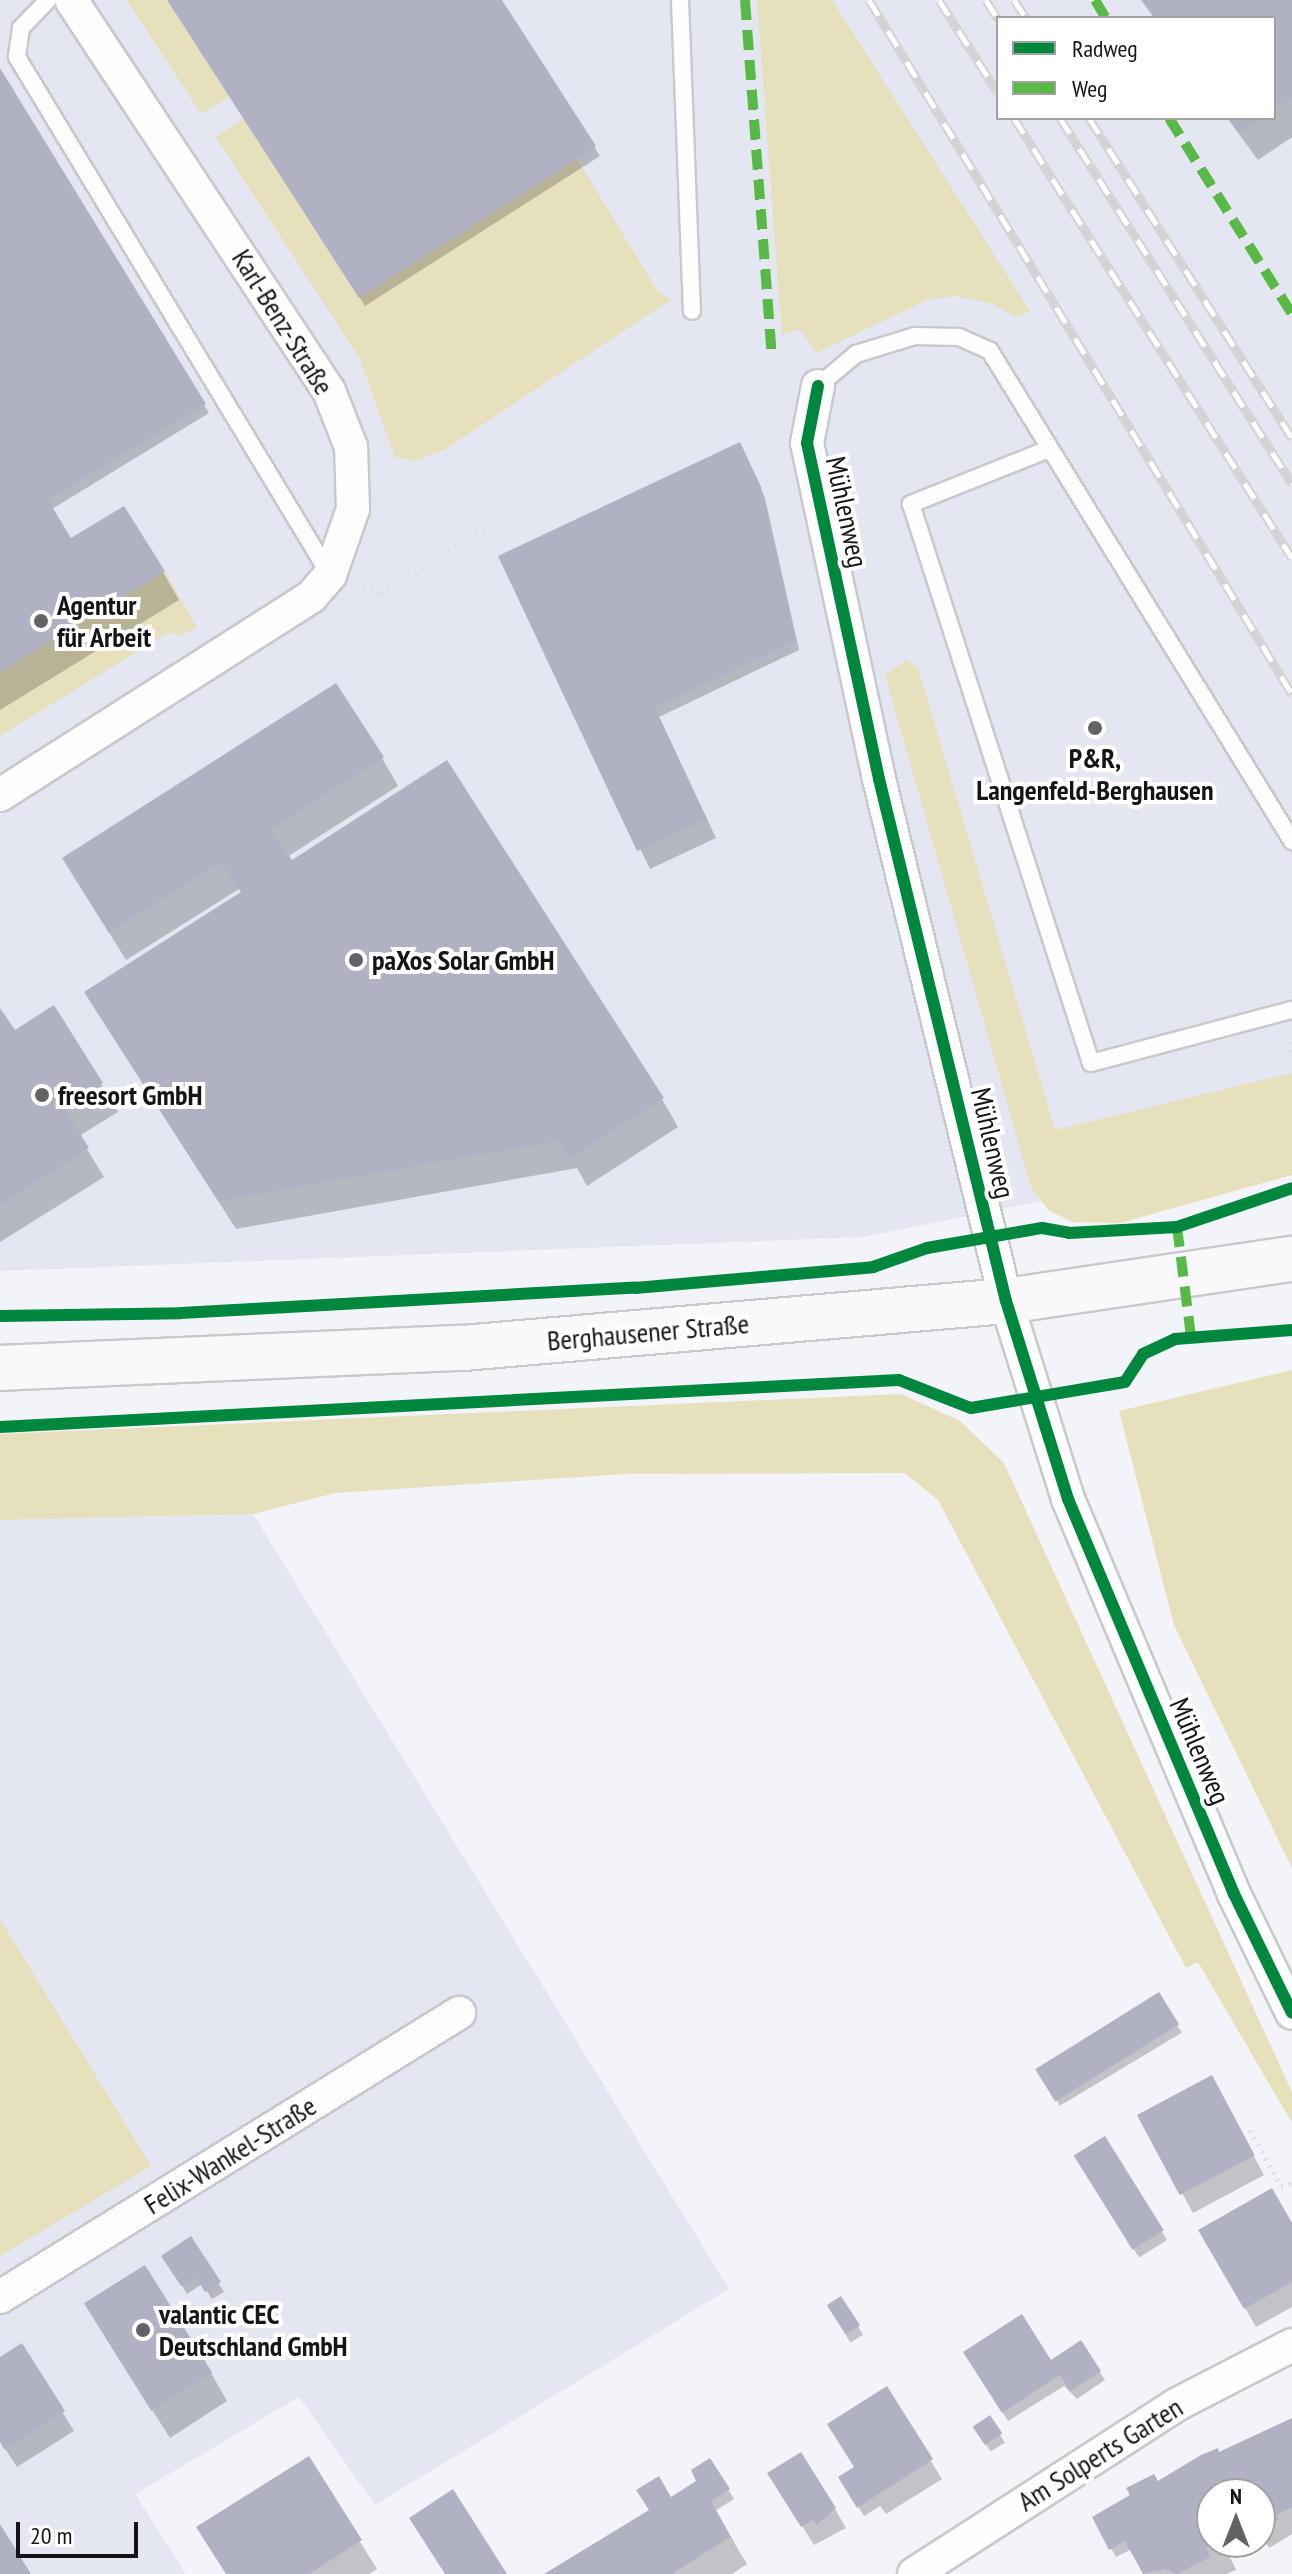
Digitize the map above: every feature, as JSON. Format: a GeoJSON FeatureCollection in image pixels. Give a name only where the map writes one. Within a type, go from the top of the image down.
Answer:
{"type":"FeatureCollection","features":[{"type":"Feature","properties":{"kind":"main road","name":"Berghausener Straße"},"geometry":{"type":"LineString","coordinates":[[0,1368],[463,1348],[1006,1301],[1292,1259]]}},
{"type":"Feature","properties":{"kind":"street","name":"Karl-Benz-Straße"},"geometry":{"type":"LineString","coordinates":[[0,795],[311,597],[330,575],[353,509],[351,447],[329,391],[71,0]]}},
{"type":"Feature","properties":{"kind":"street","name":"Mühlenweg"},"geometry":{"type":"LineString","coordinates":[[818,386],[807,443],[879,779],[1006,1301],[1068,1499],[1234,1894],[1292,2013]]}},
{"type":"Feature","properties":{"kind":"street","name":"Felix-Wankel-Straße"},"geometry":{"type":"LineString","coordinates":[[0,2297],[459,2013]]}},
{"type":"Feature","properties":{"kind":"street","name":"Am Solperts Garten"},"geometry":{"type":"LineString","coordinates":[[914,2574],[1176,2405],[1292,2345]]}},
{"type":"Feature","properties":{"kind":"lane"},"geometry":{"type":"LineString","coordinates":[[48,0],[21,28],[17,57],[330,575]]}},
{"type":"Feature","properties":{"kind":"lane"},"geometry":{"type":"LineString","coordinates":[[680,0],[692,311]]}},
{"type":"Feature","properties":{"kind":"lane"},"geometry":{"type":"LineString","coordinates":[[818,386],[856,354],[915,336],[959,337],[990,351],[1292,841]]}},
{"type":"Feature","properties":{"kind":"lane"},"geometry":{"type":"LineString","coordinates":[[1049,449],[911,504],[1091,1063],[1292,1010]]}},
{"type":"Feature","properties":{"kind":"path"},"geometry":{"type":"LineString","coordinates":[[330,575],[381,594],[506,515]]}},
{"type":"Feature","properties":{"kind":"path"},"geometry":{"type":"LineString","coordinates":[[1250,2130],[1281,2186],[1292,2183]]}},
{"type":"Feature","properties":{"kind":"shaded area"},"geometry":{"type":"Polygon","coordinates":[[[0,0],[1292,0],[1292,1150],[864,1237],[0,1271],[0,0]]]}},
{"type":"Feature","properties":{"kind":"shaded area"},"geometry":{"type":"Polygon","coordinates":[[[127,0],[167,0],[229,97],[201,114],[127,0]]]}},
{"type":"Feature","properties":{"kind":"shaded area"},"geometry":{"type":"Polygon","coordinates":[[[757,0],[832,0],[1030,311],[1017,317],[990,303],[955,296],[927,300],[816,353],[800,329],[782,335],[757,0]]]}},
{"type":"Feature","properties":{"kind":"shaded area"},"geometry":{"type":"Polygon","coordinates":[[[243,118],[359,298],[577,159],[659,293],[672,299],[446,449],[416,461],[395,457],[360,359],[216,137],[243,118]]]}},
{"type":"Feature","properties":{"kind":"shaded area"},"geometry":{"type":"Polygon","coordinates":[[[165,571],[197,628],[179,636],[169,632],[0,736],[0,672],[165,571]]]}},
{"type":"Feature","properties":{"kind":"shaded area"},"geometry":{"type":"Polygon","coordinates":[[[906,660],[918,668],[1055,1130],[1292,1073],[1292,1175],[1120,1223],[1073,1222],[1048,1210],[1031,1187],[885,675],[906,660]]]}},
{"type":"Feature","properties":{"kind":"shaded area"},"geometry":{"type":"Polygon","coordinates":[[[1292,1370],[1292,1868],[1174,1625],[1119,1411],[1292,1370]]]}},
{"type":"Feature","properties":{"kind":"shaded area"},"geometry":{"type":"Polygon","coordinates":[[[901,1394],[960,1421],[1004,1463],[1292,2092],[1292,2123],[1198,1962],[1186,1968],[938,1500],[905,1473],[625,1474],[335,1493],[253,1514],[0,1520],[0,1434],[901,1394]]]}},
{"type":"Feature","properties":{"kind":"shaded area"},"geometry":{"type":"Polygon","coordinates":[[[253,1514],[729,2289],[375,2505],[299,2397],[135,2494],[186,2574],[0,2574],[0,1520],[253,1514]]]}},
{"type":"Feature","properties":{"kind":"shaded area"},"geometry":{"type":"Polygon","coordinates":[[[0,1919],[151,2166],[0,2256],[0,1919]]]}},
{"type":"Feature","properties":{"kind":"building"},"geometry":{"type":"Polygon","coordinates":[[[167,0],[502,0],[596,146],[359,298],[167,0]]]}},
{"type":"Feature","properties":{"kind":"building"},"geometry":{"type":"Polygon","coordinates":[[[1143,0],[1292,0],[1292,97],[1276,109],[1276,16],[1155,16],[1143,0]]]}},
{"type":"Feature","properties":{"kind":"building"},"geometry":{"type":"Polygon","coordinates":[[[0,68],[206,404],[48,500],[71,538],[124,506],[165,571],[0,672],[0,68]]]}},
{"type":"Feature","properties":{"kind":"building"},"geometry":{"type":"Polygon","coordinates":[[[1230,120],[1259,120],[1240,133],[1230,120]]]}},
{"type":"Feature","properties":{"kind":"building"},"geometry":{"type":"Polygon","coordinates":[[[740,442],[761,487],[796,640],[655,708],[707,819],[637,851],[498,556],[740,442]]]}},
{"type":"Feature","properties":{"kind":"building","name":"paXos Solar GmbH"},"geometry":{"type":"Polygon","coordinates":[[[336,683],[384,757],[270,830],[292,860],[447,760],[664,1098],[570,1159],[559,1141],[218,1201],[84,992],[241,892],[221,862],[109,933],[62,858],[336,683]]]}},
{"type":"Feature","properties":{"kind":"building","name":"freesort GmbH"},"geometry":{"type":"Polygon","coordinates":[[[54,1005],[103,1083],[64,1108],[89,1148],[0,1206],[0,1008],[15,1030],[54,1005]]]}},
{"type":"Feature","properties":{"kind":"building"},"geometry":{"type":"Polygon","coordinates":[[[1159,1992],[1179,2024],[1055,2102],[1035,2069],[1159,1992]]]}},
{"type":"Feature","properties":{"kind":"building"},"geometry":{"type":"Polygon","coordinates":[[[1212,2075],[1255,2155],[1180,2195],[1137,2115],[1212,2075]]]}},
{"type":"Feature","properties":{"kind":"building"},"geometry":{"type":"Polygon","coordinates":[[[1105,2136],[1164,2230],[1132,2250],[1074,2156],[1105,2136]]]}},
{"type":"Feature","properties":{"kind":"building"},"geometry":{"type":"Polygon","coordinates":[[[1272,2188],[1292,2223],[1292,2282],[1244,2309],[1198,2230],[1272,2188]]]}},
{"type":"Feature","properties":{"kind":"building"},"geometry":{"type":"Polygon","coordinates":[[[191,2236],[221,2282],[205,2292],[196,2277],[181,2286],[161,2256],[191,2236]]]}},
{"type":"Feature","properties":{"kind":"building"},"geometry":{"type":"Polygon","coordinates":[[[145,2265],[212,2373],[151,2411],[84,2303],[145,2265]]]}},
{"type":"Feature","properties":{"kind":"building"},"geometry":{"type":"Polygon","coordinates":[[[841,2296],[860,2325],[846,2335],[827,2305],[841,2296]]]}},
{"type":"Feature","properties":{"kind":"building"},"geometry":{"type":"Polygon","coordinates":[[[1022,2314],[1051,2360],[1081,2340],[1101,2371],[1070,2391],[1060,2375],[1002,2413],[963,2352],[1022,2314]]]}},
{"type":"Feature","properties":{"kind":"building"},"geometry":{"type":"Polygon","coordinates":[[[22,2343],[65,2411],[5,2450],[0,2442],[0,2357],[22,2343]]]}},
{"type":"Feature","properties":{"kind":"building"},"geometry":{"type":"Polygon","coordinates":[[[887,2386],[933,2459],[857,2508],[838,2477],[854,2467],[827,2424],[887,2386]]]}},
{"type":"Feature","properties":{"kind":"building"},"geometry":{"type":"Polygon","coordinates":[[[990,2415],[1002,2433],[985,2445],[973,2427],[990,2415]]]}},
{"type":"Feature","properties":{"kind":"building"},"geometry":{"type":"Polygon","coordinates":[[[1292,2418],[1292,2507],[1276,2515],[1276,2478],[1196,2478],[1196,2558],[1208,2558],[1177,2574],[1165,2569],[1143,2574],[1125,2541],[1109,2550],[1092,2517],[1130,2495],[1126,2488],[1154,2474],[1158,2481],[1201,2455],[1218,2448],[1219,2452],[1292,2418]]]}},
{"type":"Feature","properties":{"kind":"building"},"geometry":{"type":"Polygon","coordinates":[[[801,2452],[836,2508],[817,2525],[813,2520],[801,2527],[767,2473],[801,2452]]]}},
{"type":"Feature","properties":{"kind":"building"},"geometry":{"type":"Polygon","coordinates":[[[309,2456],[362,2540],[309,2574],[226,2574],[196,2527],[309,2456]]]}},
{"type":"Feature","properties":{"kind":"building"},"geometry":{"type":"Polygon","coordinates":[[[710,2458],[730,2489],[711,2501],[735,2544],[730,2537],[672,2574],[544,2574],[649,2510],[636,2490],[659,2476],[671,2497],[696,2481],[691,2470],[710,2458]]]}},
{"type":"Feature","properties":{"kind":"building"},"geometry":{"type":"Polygon","coordinates":[[[453,2489],[507,2574],[445,2574],[409,2518],[453,2489]]]}},
{"type":"Feature","properties":{"kind":"building"},"geometry":{"type":"Polygon","coordinates":[[[0,2524],[31,2574],[0,2574],[0,2524]]]}},
{"type":"Feature","properties":{"kind":"railway"},"geometry":{"type":"LineString","coordinates":[[869,0],[1292,694]]}},
{"type":"Feature","properties":{"kind":"railway"},"geometry":{"type":"LineString","coordinates":[[939,0],[996,90]]}},
{"type":"Feature","properties":{"kind":"railway"},"geometry":{"type":"LineString","coordinates":[[986,0],[996,16]]}},
{"type":"Feature","properties":{"kind":"railway"},"geometry":{"type":"LineString","coordinates":[[1014,0],[1025,16]]}},
{"type":"Feature","properties":{"kind":"railway"},"geometry":{"type":"LineString","coordinates":[[1015,120],[1292,558]]}},
{"type":"Feature","properties":{"kind":"railway"},"geometry":{"type":"LineString","coordinates":[[1061,120],[1292,484]]}},
{"type":"Feature","properties":{"kind":"railway"},"geometry":{"type":"LineString","coordinates":[[1090,120],[1292,438]]}},
{"type":"Feature","properties":{"kind":"marked path"},"geometry":{"type":"LineString","coordinates":[[745,0],[772,357]]}},
{"type":"Feature","properties":{"kind":"marked path"},"geometry":{"type":"LineString","coordinates":[[1095,0],[1105,16]]}},
{"type":"Feature","properties":{"kind":"marked path"},"geometry":{"type":"LineString","coordinates":[[1170,120],[1292,314]]}},
{"type":"Feature","properties":{"kind":"marked path"},"geometry":{"type":"LineString","coordinates":[[1177,1227],[1191,1337]]}},
{"type":"Feature","properties":{"kind":"cycle path"},"geometry":{"type":"LineString","coordinates":[[818,386],[807,443],[879,779],[1006,1301],[1068,1499],[1234,1894],[1292,2013]]}},
{"type":"Feature","properties":{"kind":"cycle path"},"geometry":{"type":"LineString","coordinates":[[0,1316],[181,1313],[635,1288],[873,1267],[927,1248],[1042,1228],[1069,1233],[1177,1227],[1292,1188]]}},
{"type":"Feature","properties":{"kind":"cycle path"},"geometry":{"type":"LineString","coordinates":[[0,1427],[899,1380],[971,1408],[1125,1382],[1143,1354],[1175,1339],[1292,1330]]}},
{"type":"Feature","properties":{"kind":"place","name":"Agentur für Arbeit"},"geometry":{"type":"Point","coordinates":[41,621]}},
{"type":"Feature","properties":{"kind":"place","name":"P&R, Langenfeld-Berghausen"},"geometry":{"type":"Point","coordinates":[1095,728]}},
{"type":"Feature","properties":{"kind":"place","name":"paXos Solar GmbH"},"geometry":{"type":"Point","coordinates":[356,960]}},
{"type":"Feature","properties":{"kind":"place","name":"freesort GmbH"},"geometry":{"type":"Point","coordinates":[42,1095]}},
{"type":"Feature","properties":{"kind":"place","name":"valantic CEC Deutschland GmbH"},"geometry":{"type":"Point","coordinates":[143,2330]}}]}
